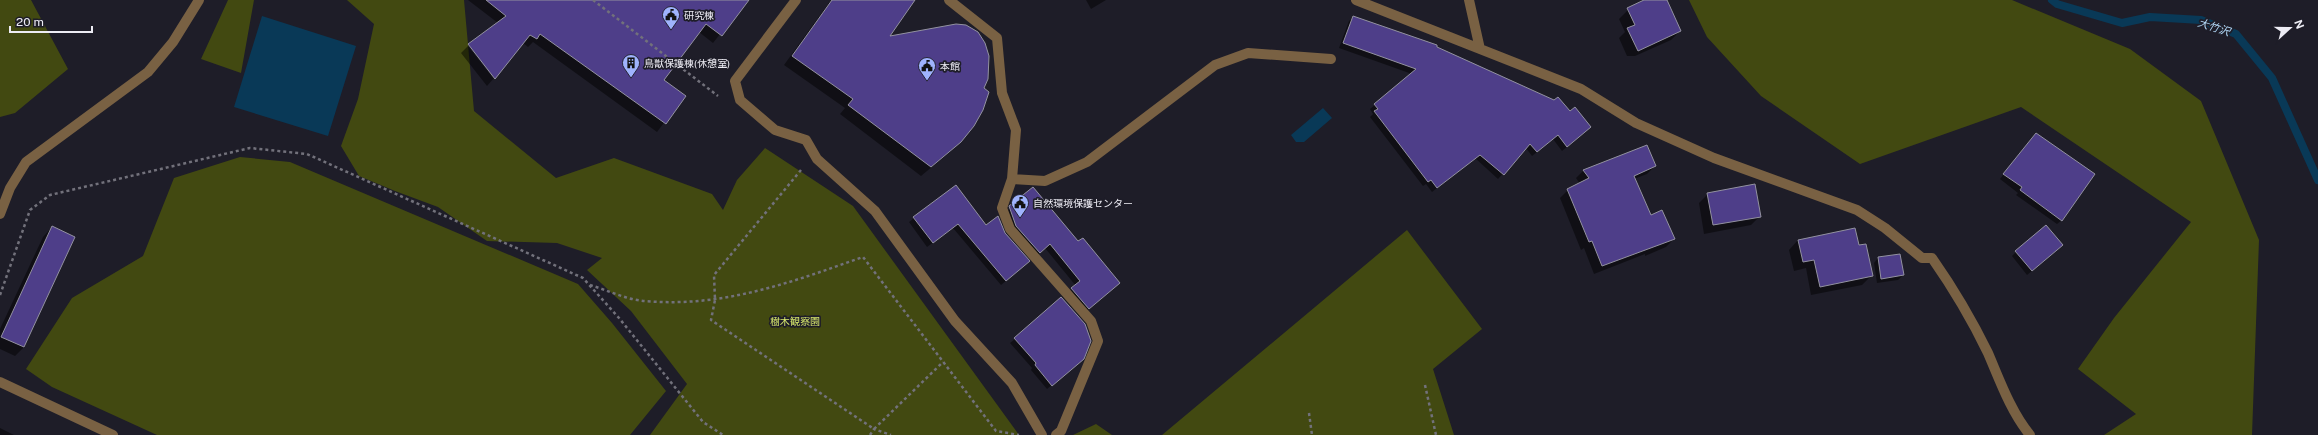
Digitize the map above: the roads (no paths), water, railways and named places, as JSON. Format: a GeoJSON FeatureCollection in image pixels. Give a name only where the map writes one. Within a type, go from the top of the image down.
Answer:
{"type":"FeatureCollection","features":[{"type":"Feature","properties":{"kind":"street"},"geometry":{"type":"LineString","coordinates":[[0,214],[10,188],[26,162],[148,72],[173,42],[199,0]]}},
{"type":"Feature","properties":{"kind":"street"},"geometry":{"type":"LineString","coordinates":[[796,0],[735,81],[740,100],[775,130],[806,140],[814,154],[875,211],[956,321],[1012,383],[1042,435]]}},
{"type":"Feature","properties":{"kind":"street"},"geometry":{"type":"LineString","coordinates":[[949,0],[997,38],[1002,93],[1016,130],[1012,179],[1002,208],[1010,229],[1091,321],[1098,341],[1061,430],[1056,435]]}},
{"type":"Feature","properties":{"kind":"street"},"geometry":{"type":"LineString","coordinates":[[1356,0],[1581,89],[1636,123],[1714,158],[1857,210],[1885,228],[1922,258],[1932,258],[1953,288],[1987,351],[2021,424],[2030,435]]}},
{"type":"Feature","properties":{"kind":"street"},"geometry":{"type":"LineString","coordinates":[[1469,0],[1480,49]]}},
{"type":"Feature","properties":{"kind":"street"},"geometry":{"type":"LineString","coordinates":[[1012,179],[1045,181],[1087,162],[1215,64],[1248,53],[1331,59]]}},
{"type":"Feature","properties":{"kind":"street"},"geometry":{"type":"LineString","coordinates":[[0,382],[112,435]]}},
{"type":"Feature","properties":{"kind":"water"},"geometry":{"type":"Polygon","coordinates":[[[262,16],[356,46],[328,136],[234,107],[262,16]]]}},
{"type":"Feature","properties":{"kind":"water"},"geometry":{"type":"Polygon","coordinates":[[[1323,108],[1332,118],[1304,142],[1296,142],[1291,135],[1323,108]]]}},
{"type":"Feature","properties":{"kind":"waterway","name":"大竹沢"},"geometry":{"type":"LineString","coordinates":[[2052,0],[2057,4],[2122,23],[2150,17],[2201,20],[2236,34],[2272,78],[2318,180]]}},
{"type":"Feature","properties":{"kind":"place","name":"研究棟"},"geometry":{"type":"Point","coordinates":[671,30]}},
{"type":"Feature","properties":{"kind":"place","name":"鳥獣保護棟(休憩室)"},"geometry":{"type":"Point","coordinates":[631,78]}},
{"type":"Feature","properties":{"kind":"place","name":"本館"},"geometry":{"type":"Point","coordinates":[927,81]}},
{"type":"Feature","properties":{"kind":"place","name":"自然環境保護センター"},"geometry":{"type":"Point","coordinates":[1020,218]}},
{"type":"Feature","properties":{"kind":"park label","name":"樹木観察園"},"geometry":{"type":"Point","coordinates":[795,321]}}]}
